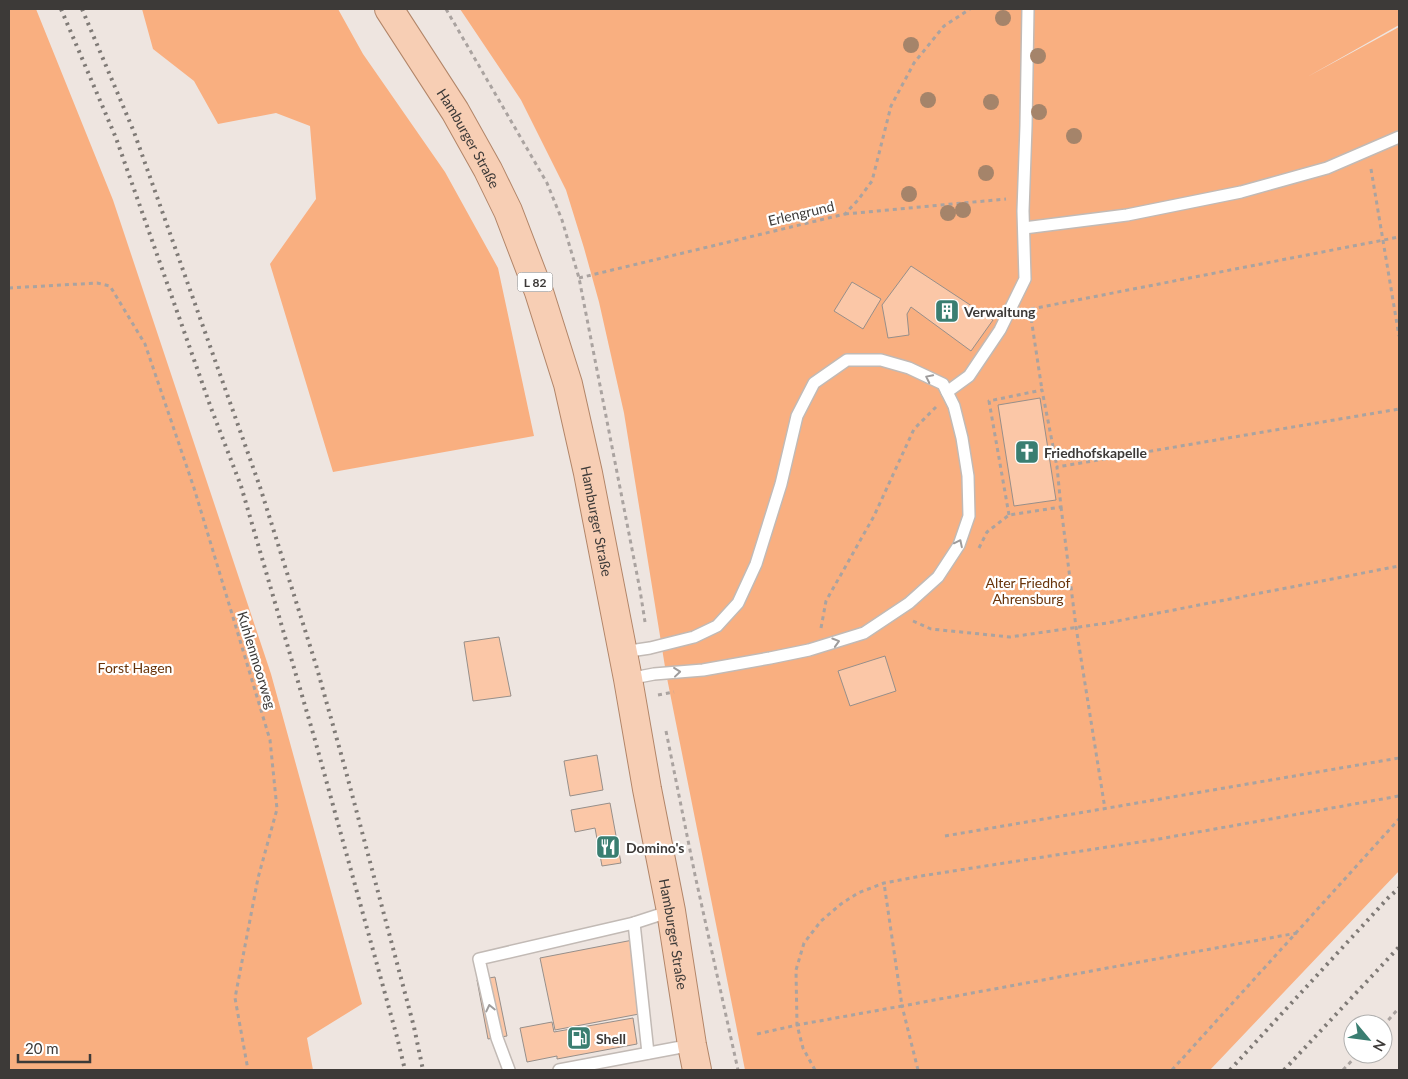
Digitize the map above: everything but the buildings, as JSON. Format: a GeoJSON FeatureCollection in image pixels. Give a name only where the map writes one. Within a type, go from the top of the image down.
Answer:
{"type":"FeatureCollection","features":[{"type":"Feature","properties":{"kind":"main road","name":"Hamburger Straße"},"geometry":{"type":"LineString","coordinates":[[389,9],[455,111],[508,210],[538,292],[568,384],[623,652],[671,911],[695,1058]]}},
{"type":"Feature","properties":{"kind":"lane"},"geometry":{"type":"LineString","coordinates":[[949,396],[969,376],[1000,330],[1025,279],[1023,197],[1028,9]]}},
{"type":"Feature","properties":{"kind":"lane"},"geometry":{"type":"LineString","coordinates":[[1024,228],[1126,215],[1241,192],[1327,168],[1399,137]]}},
{"type":"Feature","properties":{"kind":"lane"},"geometry":{"type":"LineString","coordinates":[[623,652],[650,648],[694,637],[717,626],[738,603],[756,564],[781,484],[797,416],[814,383],[847,360],[881,360],[909,368],[943,384],[954,406],[962,438],[968,476],[969,516],[959,544],[938,577],[909,604],[864,633],[816,648],[770,658],[703,670],[654,674],[628,679]]}},
{"type":"Feature","properties":{"kind":"lane"},"geometry":{"type":"LineString","coordinates":[[509,1070],[497,1038],[479,959],[634,923],[671,911]]}},
{"type":"Feature","properties":{"kind":"lane"},"geometry":{"type":"LineString","coordinates":[[634,923],[648,1053]]}},
{"type":"Feature","properties":{"kind":"lane"},"geometry":{"type":"LineString","coordinates":[[559,1070],[648,1053],[695,1058]]}},
{"type":"Feature","properties":{"kind":"path","name":"Erlengrund"},"geometry":{"type":"LineString","coordinates":[[446,9],[547,184],[562,220],[579,278],[845,214],[872,181],[892,106],[914,63],[944,26],[970,9]]}},
{"type":"Feature","properties":{"kind":"path"},"geometry":{"type":"LineString","coordinates":[[1367,150],[1399,336]]}},
{"type":"Feature","properties":{"kind":"path"},"geometry":{"type":"LineString","coordinates":[[845,214],[1023,197]]}},
{"type":"Feature","properties":{"kind":"path"},"geometry":{"type":"LineString","coordinates":[[1030,309],[1399,237]]}},
{"type":"Feature","properties":{"kind":"path"},"geometry":{"type":"LineString","coordinates":[[1025,279],[1042,390],[1057,466],[1076,627],[1105,809]]}},
{"type":"Feature","properties":{"kind":"path","name":"Kuhlenmoorweg"},"geometry":{"type":"LineString","coordinates":[[9,288],[97,283],[110,286],[145,344],[194,488],[270,740],[276,809],[258,878],[235,998],[248,1070]]}},
{"type":"Feature","properties":{"kind":"path"},"geometry":{"type":"LineString","coordinates":[[1042,390],[989,401],[1009,515],[1061,507]]}},
{"type":"Feature","properties":{"kind":"path"},"geometry":{"type":"LineString","coordinates":[[816,648],[826,601],[874,516],[914,429],[934,408],[949,396]]}},
{"type":"Feature","properties":{"kind":"path"},"geometry":{"type":"LineString","coordinates":[[1057,466],[1399,409]]}},
{"type":"Feature","properties":{"kind":"path"},"geometry":{"type":"LineString","coordinates":[[894,613],[931,628],[1010,637],[1107,623],[1399,566]]}},
{"type":"Feature","properties":{"kind":"path"},"geometry":{"type":"LineString","coordinates":[[945,836],[1399,758]]}},
{"type":"Feature","properties":{"kind":"path"},"geometry":{"type":"LineString","coordinates":[[814,1070],[803,1048],[797,1025],[796,970],[804,943],[821,921],[858,893],[884,883],[921,876],[1159,839],[1399,796]]}},
{"type":"Feature","properties":{"kind":"path"},"geometry":{"type":"LineString","coordinates":[[1172,1070],[1399,819]]}},
{"type":"Feature","properties":{"kind":"path"},"geometry":{"type":"LineString","coordinates":[[884,883],[902,1006],[918,1070]]}},
{"type":"Feature","properties":{"kind":"path"},"geometry":{"type":"LineString","coordinates":[[757,1034],[1296,933]]}},
{"type":"Feature","properties":{"kind":"green space","name":"Forst Hagen"},"geometry":{"type":"Polygon","coordinates":[[[9,9],[36,9],[113,200],[271,674],[362,1004],[307,1038],[313,1070],[9,1070],[9,9]]]}},
{"type":"Feature","properties":{"kind":"green space"},"geometry":{"type":"Polygon","coordinates":[[[142,9],[338,9],[363,54],[445,172],[498,268],[534,436],[333,472],[270,264],[316,199],[310,126],[276,113],[218,124],[194,81],[153,49],[142,9]]]}},
{"type":"Feature","properties":{"kind":"green space","name":"Alter Friedhof Ahrensburg"},"geometry":{"type":"Polygon","coordinates":[[[460,9],[1399,9],[1399,25],[1307,77],[1399,27],[1399,871],[1210,1070],[745,1070],[666,673],[624,413],[599,302],[566,190],[521,100],[460,9]]]}},
{"type":"Feature","properties":{"kind":"railway"},"geometry":{"type":"LineString","coordinates":[[61,9],[116,138],[211,408],[241,486],[315,740],[405,1070]]}},
{"type":"Feature","properties":{"kind":"railway"},"geometry":{"type":"LineString","coordinates":[[82,9],[134,132],[260,487],[316,665],[345,768],[414,1027],[423,1070]]}},
{"type":"Feature","properties":{"kind":"railway"},"geometry":{"type":"LineString","coordinates":[[1230,1070],[1399,888]]}},
{"type":"Feature","properties":{"kind":"railway"},"geometry":{"type":"LineString","coordinates":[[1284,1070],[1399,947]]}},
{"type":"Feature","properties":{"kind":"place","name":"Verwaltung"},"geometry":{"type":"Point","coordinates":[947,311]}},
{"type":"Feature","properties":{"kind":"place","name":"Friedhofskapelle"},"geometry":{"type":"Point","coordinates":[1027,452]}},
{"type":"Feature","properties":{"kind":"place","name":"Domino's"},"geometry":{"type":"Point","coordinates":[608,847]}},
{"type":"Feature","properties":{"kind":"place","name":"Shell"},"geometry":{"type":"Point","coordinates":[579,1038]}}]}
